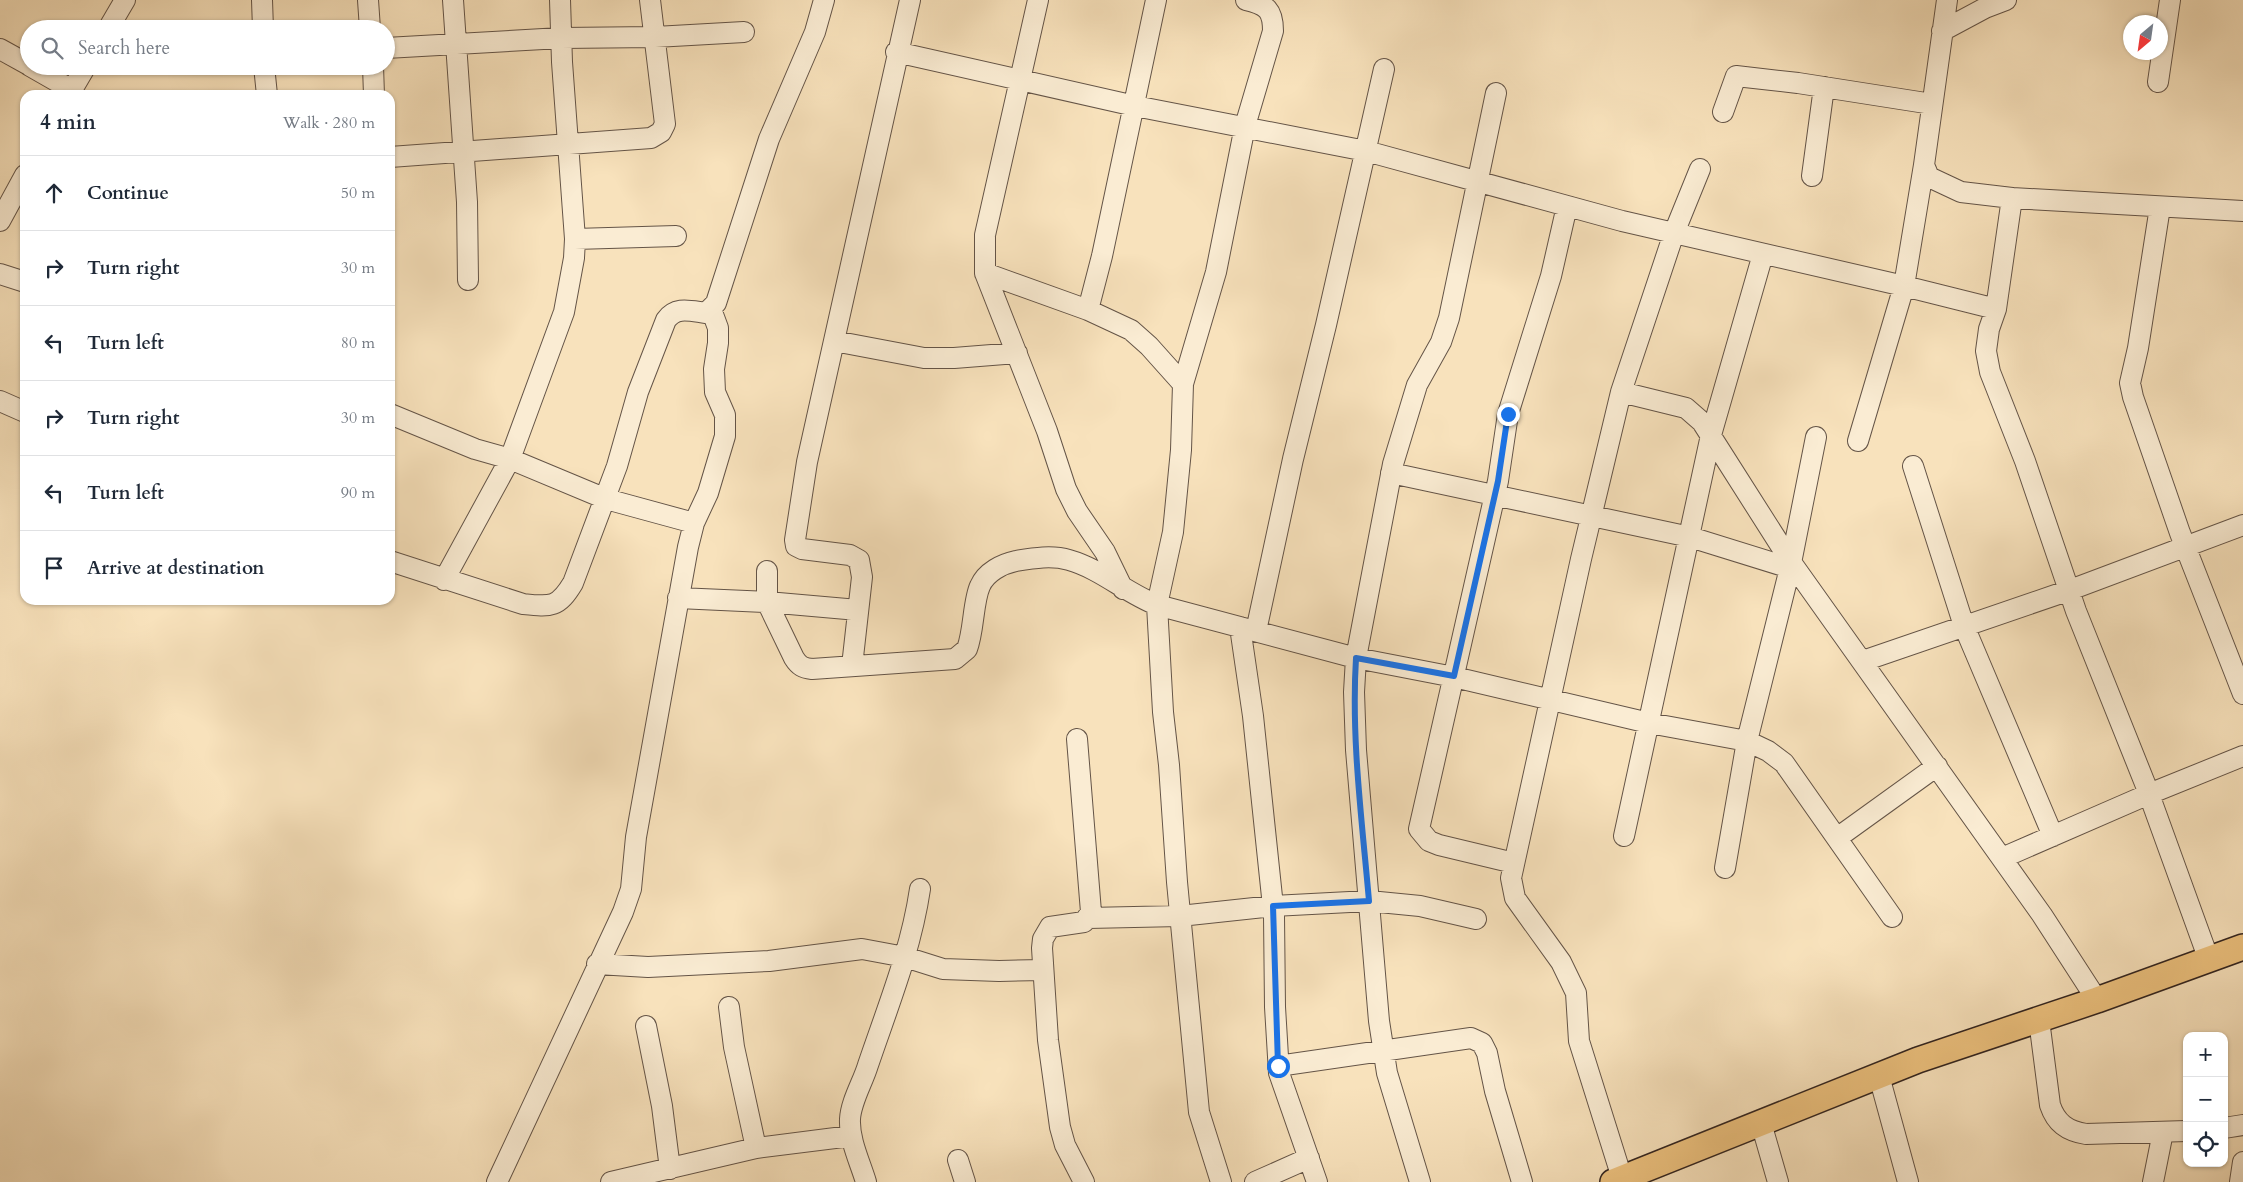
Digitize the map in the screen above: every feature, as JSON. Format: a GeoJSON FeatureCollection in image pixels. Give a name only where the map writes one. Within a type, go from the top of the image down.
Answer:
{"type":"FeatureCollection","features":[{"type":"Feature","properties":{"kind":"main road"},"geometry":{"type":"LineString","coordinates":[[1632,1178],[1761,1123],[1918,1060],[2097,1000],[2243,947]]}},
{"type":"Feature","properties":{"kind":"street"},"geometry":{"type":"LineString","coordinates":[[113,20],[125,0]]}},
{"type":"Feature","properties":{"kind":"street"},"geometry":{"type":"LineString","coordinates":[[262,0],[263,20]]}},
{"type":"Feature","properties":{"kind":"street"},"geometry":{"type":"LineString","coordinates":[[368,0],[369,20]]}},
{"type":"Feature","properties":{"kind":"street"},"geometry":{"type":"LineString","coordinates":[[453,0],[467,202],[468,280]]}},
{"type":"Feature","properties":{"kind":"street"},"geometry":{"type":"LineString","coordinates":[[444,580],[510,459],[564,312],[574,258],[575,239],[560,0]]}},
{"type":"Feature","properties":{"kind":"street"},"geometry":{"type":"LineString","coordinates":[[395,158],[651,138],[661,132],[665,124],[650,0]]}},
{"type":"Feature","properties":{"kind":"street"},"geometry":{"type":"LineString","coordinates":[[395,563],[523,604],[544,606],[556,604],[566,596],[574,583],[606,499],[629,429],[638,392],[666,320],[675,312],[681,310],[706,313],[716,303],[769,139],[815,32],[824,0]]}},
{"type":"Feature","properties":{"kind":"street"},"geometry":{"type":"LineString","coordinates":[[852,666],[862,577],[859,560],[850,555],[802,549],[796,546],[795,540],[807,462],[896,52],[910,0]]}},
{"type":"Feature","properties":{"kind":"street"},"geometry":{"type":"LineString","coordinates":[[1038,0],[985,235],[985,273],[1048,431],[1066,489],[1077,511],[1105,552],[1123,589]]}},
{"type":"Feature","properties":{"kind":"street"},"geometry":{"type":"LineString","coordinates":[[1088,310],[1102,256],[1135,106],[1156,0]]}},
{"type":"Feature","properties":{"kind":"street"},"geometry":{"type":"LineString","coordinates":[[1221,1182],[1199,1112],[1163,712],[1157,605],[1172,532],[1180,450],[1183,384],[1216,272],[1245,126],[1273,31],[1273,18],[1267,8],[1246,0]]}},
{"type":"Feature","properties":{"kind":"street"},"geometry":{"type":"LineString","coordinates":[[1858,441],[1904,286],[1924,165],[1946,0]]}},
{"type":"Feature","properties":{"kind":"street"},"geometry":{"type":"LineString","coordinates":[[1942,31],[1985,8],[2006,0]]}},
{"type":"Feature","properties":{"kind":"street"},"geometry":{"type":"LineString","coordinates":[[2158,82],[2170,0]]}},
{"type":"Feature","properties":{"kind":"street"},"geometry":{"type":"LineString","coordinates":[[395,48],[561,38],[655,37],[744,32]]}},
{"type":"Feature","properties":{"kind":"street"},"geometry":{"type":"LineString","coordinates":[[0,49],[20,60]]}},
{"type":"Feature","properties":{"kind":"street"},"geometry":{"type":"LineString","coordinates":[[896,52],[1135,106],[1366,151],[1674,233],[1996,309]]}},
{"type":"Feature","properties":{"kind":"street"},"geometry":{"type":"LineString","coordinates":[[1317,1182],[1278,1066],[1273,906],[1253,716],[1248,629],[1293,459],[1384,69]]}},
{"type":"Feature","properties":{"kind":"street"},"geometry":{"type":"LineString","coordinates":[[44,75],[68,90]]}},
{"type":"Feature","properties":{"kind":"street"},"geometry":{"type":"LineString","coordinates":[[72,90],[81,75]]}},
{"type":"Feature","properties":{"kind":"street"},"geometry":{"type":"LineString","coordinates":[[265,75],[266,90]]}},
{"type":"Feature","properties":{"kind":"street"},"geometry":{"type":"LineString","coordinates":[[373,75],[374,90]]}},
{"type":"Feature","properties":{"kind":"street"},"geometry":{"type":"LineString","coordinates":[[1723,112],[1736,76],[1824,87],[1932,104]]}},
{"type":"Feature","properties":{"kind":"street"},"geometry":{"type":"LineString","coordinates":[[1812,176],[1824,87]]}},
{"type":"Feature","properties":{"kind":"street"},"geometry":{"type":"LineString","coordinates":[[1420,1182],[1387,1073],[1379,1021],[1356,750],[1354,692],[1356,658],[1391,473],[1417,385],[1440,342],[1449,318],[1496,93]]}},
{"type":"Feature","properties":{"kind":"street"},"geometry":{"type":"LineString","coordinates":[[1924,165],[1929,178],[1961,192],[2012,198],[2243,212]]}},
{"type":"Feature","properties":{"kind":"street"},"geometry":{"type":"LineString","coordinates":[[1632,1178],[1579,1041],[1576,993],[1561,962],[1516,898],[1511,878],[1591,515],[1621,392],[1674,233],[1700,169]]}},
{"type":"Feature","properties":{"kind":"street"},"geometry":{"type":"LineString","coordinates":[[0,221],[20,184]]}},
{"type":"Feature","properties":{"kind":"street"},"geometry":{"type":"LineString","coordinates":[[2012,198],[1996,309],[1986,351],[1990,372],[2025,461],[2070,590],[2149,794],[2209,960]]}},
{"type":"Feature","properties":{"kind":"street"},"geometry":{"type":"LineString","coordinates":[[1514,863],[1438,845],[1429,841],[1419,829],[1494,496],[1508,414],[1551,276],[1567,206]]}},
{"type":"Feature","properties":{"kind":"street"},"geometry":{"type":"LineString","coordinates":[[2160,207],[2138,348],[2130,383],[2133,397],[2186,547],[2243,694]]}},
{"type":"Feature","properties":{"kind":"street"},"geometry":{"type":"LineString","coordinates":[[575,239],[676,236]]}},
{"type":"Feature","properties":{"kind":"street"},"geometry":{"type":"LineString","coordinates":[[1624,836],[1711,436],[1763,254]]}},
{"type":"Feature","properties":{"kind":"street"},"geometry":{"type":"LineString","coordinates":[[985,273],[1088,310],[1131,330],[1150,346],[1183,384]]}},
{"type":"Feature","properties":{"kind":"street"},"geometry":{"type":"LineString","coordinates":[[0,274],[20,280]]}},
{"type":"Feature","properties":{"kind":"street"},"geometry":{"type":"LineString","coordinates":[[498,1182],[631,889],[636,837],[678,598],[694,523],[708,493],[725,436],[725,415],[715,392],[714,369],[718,328],[711,309]]}},
{"type":"Feature","properties":{"kind":"street"},"geometry":{"type":"LineString","coordinates":[[834,341],[924,358],[954,358],[1017,353]]}},
{"type":"Feature","properties":{"kind":"street"},"geometry":{"type":"LineString","coordinates":[[1621,392],[1686,408],[1702,422],[1790,565],[1863,661],[2042,915],[2097,1000]]}},
{"type":"Feature","properties":{"kind":"street"},"geometry":{"type":"LineString","coordinates":[[0,401],[20,410]]}},
{"type":"Feature","properties":{"kind":"street"},"geometry":{"type":"LineString","coordinates":[[395,416],[475,449],[510,459],[606,499],[694,523]]}},
{"type":"Feature","properties":{"kind":"street"},"geometry":{"type":"LineString","coordinates":[[1725,868],[1747,741],[1790,565],[1816,437]]}},
{"type":"Feature","properties":{"kind":"street"},"geometry":{"type":"LineString","coordinates":[[1913,466],[1964,626],[2053,836]]}},
{"type":"Feature","properties":{"kind":"street"},"geometry":{"type":"LineString","coordinates":[[1391,473],[1690,537],[1790,565]]}},
{"type":"Feature","properties":{"kind":"street"},"geometry":{"type":"LineString","coordinates":[[1863,661],[2070,590],[2243,525]]}},
{"type":"Feature","properties":{"kind":"street"},"geometry":{"type":"LineString","coordinates":[[767,571],[767,602],[798,665],[812,669],[955,659],[963,654],[970,642],[980,586],[990,572],[1007,563],[1041,557],[1068,559],[1093,569],[1123,589],[1157,605],[1356,658],[1454,676],[1649,723],[1747,741],[1768,751],[1784,763],[1892,917]]}},
{"type":"Feature","properties":{"kind":"street"},"geometry":{"type":"LineString","coordinates":[[678,598],[767,602],[858,610]]}},
{"type":"Feature","properties":{"kind":"street"},"geometry":{"type":"LineString","coordinates":[[1077,739],[1091,912],[1084,922],[1050,927],[1043,939],[1043,970],[1048,1040],[1060,1127],[1065,1146],[1084,1182]]}},
{"type":"Feature","properties":{"kind":"street"},"geometry":{"type":"LineString","coordinates":[[2002,858],[2149,794],[2243,756]]}},
{"type":"Feature","properties":{"kind":"street"},"geometry":{"type":"LineString","coordinates":[[1837,838],[1937,766]]}},
{"type":"Feature","properties":{"kind":"street"},"geometry":{"type":"LineString","coordinates":[[866,1182],[851,1136],[850,1119],[853,1104],[898,984],[913,930],[920,889]]}},
{"type":"Feature","properties":{"kind":"street"},"geometry":{"type":"LineString","coordinates":[[1088,918],[1180,916],[1273,906],[1369,901],[1420,906],[1476,919]]}},
{"type":"Feature","properties":{"kind":"street"},"geometry":{"type":"LineString","coordinates":[[597,964],[648,967],[769,960],[862,949],[905,957],[943,968],[999,971],[1043,970]]}},
{"type":"Feature","properties":{"kind":"street"},"geometry":{"type":"LineString","coordinates":[[728,1007],[734,1047],[756,1148]]}},
{"type":"Feature","properties":{"kind":"street"},"geometry":{"type":"LineString","coordinates":[[2039,1020],[2050,1105],[2053,1116],[2062,1126],[2073,1132],[2086,1134],[2183,1131]]}},
{"type":"Feature","properties":{"kind":"street"},"geometry":{"type":"LineString","coordinates":[[646,1026],[662,1106],[670,1169]]}},
{"type":"Feature","properties":{"kind":"street"},"geometry":{"type":"LineString","coordinates":[[1278,1066],[1471,1038],[1482,1043],[1522,1182]]}},
{"type":"Feature","properties":{"kind":"street"},"geometry":{"type":"LineString","coordinates":[[1879,1076],[1908,1182]]}},
{"type":"Feature","properties":{"kind":"street"},"geometry":{"type":"LineString","coordinates":[[1761,1123],[1778,1182]]}},
{"type":"Feature","properties":{"kind":"street"},"geometry":{"type":"LineString","coordinates":[[2228,1127],[2243,1124]]}},
{"type":"Feature","properties":{"kind":"street"},"geometry":{"type":"LineString","coordinates":[[2154,1182],[2163,1132]]}},
{"type":"Feature","properties":{"kind":"street"},"geometry":{"type":"LineString","coordinates":[[612,1182],[756,1148],[851,1136]]}},
{"type":"Feature","properties":{"kind":"street"},"geometry":{"type":"LineString","coordinates":[[1255,1182],[1309,1158]]}},
{"type":"Feature","properties":{"kind":"street"},"geometry":{"type":"LineString","coordinates":[[958,1160],[966,1182]]}},
{"type":"Feature","properties":{"kind":"street"},"geometry":{"type":"LineString","coordinates":[[2240,1182],[2243,1162]]}},
{"type":"Feature","properties":{"kind":"route"},"geometry":{"type":"LineString","coordinates":[[1278,1066],[1273,906],[1369,901],[1356,750],[1354,692],[1356,658],[1454,676],[1498,481],[1508,414]]}}]}
